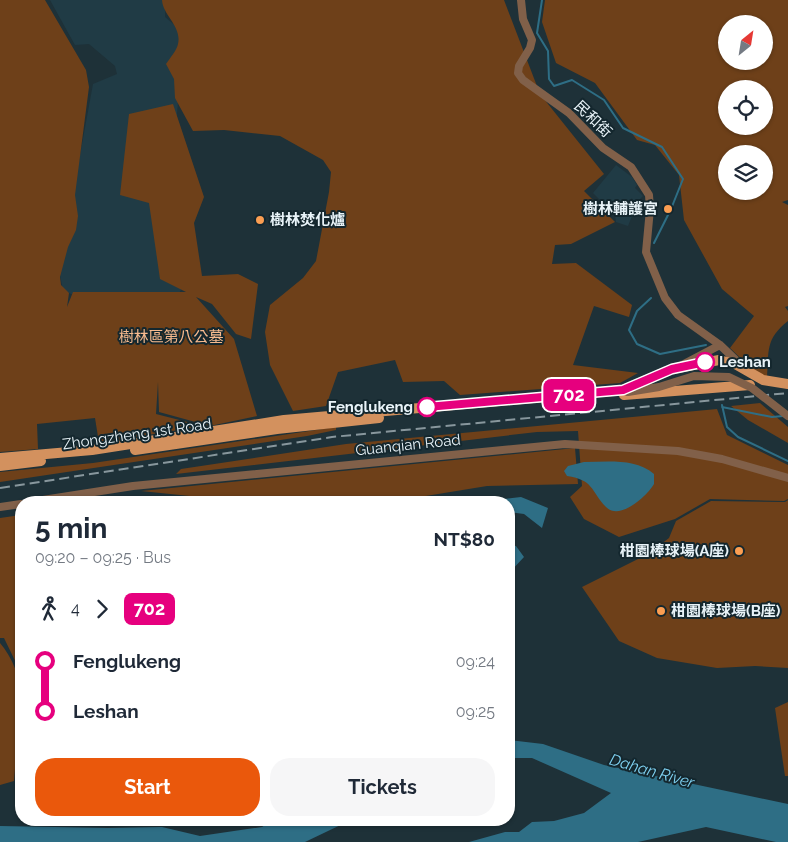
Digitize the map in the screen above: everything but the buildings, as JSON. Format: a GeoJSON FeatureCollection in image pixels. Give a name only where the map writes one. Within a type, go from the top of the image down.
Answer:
{"type":"FeatureCollection","features":[{"type":"Feature","properties":{"kind":"main road"},"geometry":{"type":"LineString","coordinates":[[625,392],[672,369],[719,360],[734,364],[763,380],[788,384]]}},
{"type":"Feature","properties":{"kind":"main road"},"geometry":{"type":"LineString","coordinates":[[625,392],[733,385],[788,384]]}},
{"type":"Feature","properties":{"kind":"main road","name":"Zhongzheng 1st Road"},"geometry":{"type":"LineString","coordinates":[[0,458],[92,450],[266,422],[625,392]]}},
{"type":"Feature","properties":{"kind":"main road","name":"Zhongzheng 1st Road"},"geometry":{"type":"LineString","coordinates":[[0,466],[99,456],[277,428],[625,392]]}},
{"type":"Feature","properties":{"kind":"street","name":"民和街"},"geometry":{"type":"LineString","coordinates":[[521,0],[522,19],[532,40],[530,48],[519,66],[518,73],[523,80],[568,113],[603,148],[631,167],[649,194],[650,209],[646,252],[665,298],[678,315],[720,345],[750,373]]}},
{"type":"Feature","properties":{"kind":"street"},"geometry":{"type":"LineString","coordinates":[[672,369],[720,345]]}},
{"type":"Feature","properties":{"kind":"street"},"geometry":{"type":"LineString","coordinates":[[625,392],[659,387],[694,376],[729,377],[752,388],[788,416]]}},
{"type":"Feature","properties":{"kind":"street","name":"Guanqian Road"},"geometry":{"type":"LineString","coordinates":[[69,496],[133,486],[565,444],[678,451],[722,459],[788,478]]}},
{"type":"Feature","properties":{"kind":"street"},"geometry":{"type":"LineString","coordinates":[[0,507],[15,505]]}},
{"type":"Feature","properties":{"kind":"shaded area"},"geometry":{"type":"Polygon","coordinates":[[[50,0],[165,0],[165,17],[184,33],[169,206],[184,283],[178,296],[77,297],[63,290],[59,270],[93,84],[117,74],[115,66],[89,44],[75,45],[50,0]]]}},
{"type":"Feature","properties":{"kind":"shaded area"},"geometry":{"type":"Polygon","coordinates":[[[616,165],[632,177],[637,185],[635,188],[643,196],[638,201],[628,226],[616,222],[615,215],[593,193],[616,165]]]}},
{"type":"Feature","properties":{"kind":"green space","name":"樹林區第八公墓"},"geometry":{"type":"Polygon","coordinates":[[[0,0],[45,0],[86,70],[89,87],[75,195],[78,216],[76,230],[68,247],[60,277],[61,285],[69,293],[67,307],[73,292],[186,292],[160,279],[149,203],[120,195],[129,114],[173,104],[204,197],[194,223],[202,276],[238,274],[258,284],[251,339],[236,334],[212,304],[196,297],[234,339],[257,416],[210,426],[159,412],[158,382],[156,414],[203,426],[99,443],[95,418],[37,424],[38,449],[0,452],[0,0]]]}},
{"type":"Feature","properties":{"kind":"green space"},"geometry":{"type":"Polygon","coordinates":[[[162,0],[504,0],[540,94],[604,174],[584,191],[615,222],[571,244],[555,245],[552,264],[576,263],[632,305],[629,317],[594,306],[573,365],[638,373],[620,383],[460,395],[444,381],[403,382],[395,360],[338,372],[326,406],[293,411],[270,365],[265,332],[270,305],[303,278],[316,261],[331,172],[323,160],[280,136],[224,130],[193,131],[175,98],[174,79],[166,64],[176,49],[179,38],[175,26],[165,11],[162,0]]]}},
{"type":"Feature","properties":{"kind":"green space"},"geometry":{"type":"Polygon","coordinates":[[[545,0],[788,0],[788,200],[782,202],[788,205],[788,306],[785,307],[788,311],[788,321],[775,334],[772,340],[768,353],[767,378],[754,371],[730,348],[754,316],[722,289],[684,220],[679,175],[655,145],[637,140],[595,83],[556,63],[542,22],[545,0]]]}},
{"type":"Feature","properties":{"kind":"green space"},"geometry":{"type":"Polygon","coordinates":[[[760,403],[788,427],[788,443],[748,420],[731,406],[760,403]]]}},
{"type":"Feature","properties":{"kind":"green space"},"geometry":{"type":"Polygon","coordinates":[[[717,409],[727,435],[788,465],[788,499],[784,501],[710,499],[675,519],[619,537],[584,519],[570,497],[582,486],[578,431],[537,432],[176,474],[181,469],[346,444],[717,409]]]}},
{"type":"Feature","properties":{"kind":"green space"},"geometry":{"type":"Polygon","coordinates":[[[336,427],[336,430],[307,436],[0,482],[0,472],[93,463],[336,427]]]}},
{"type":"Feature","properties":{"kind":"green space"},"geometry":{"type":"Polygon","coordinates":[[[575,448],[578,484],[487,486],[426,496],[190,496],[141,491],[575,448]]]}},
{"type":"Feature","properties":{"kind":"green space"},"geometry":{"type":"Polygon","coordinates":[[[788,500],[788,668],[755,666],[717,668],[657,658],[619,641],[582,587],[648,554],[669,538],[676,521],[711,501],[785,502],[788,500]]]}},
{"type":"Feature","properties":{"kind":"green space"},"geometry":{"type":"Polygon","coordinates":[[[15,516],[15,661],[4,638],[0,638],[0,518],[15,516]]]}},
{"type":"Feature","properties":{"kind":"green space"},"geometry":{"type":"Polygon","coordinates":[[[0,643],[15,668],[15,769],[14,781],[0,785],[0,643]]]}},
{"type":"Feature","properties":{"kind":"green space"},"geometry":{"type":"Polygon","coordinates":[[[788,702],[788,776],[785,776],[775,708],[788,702]]]}},
{"type":"Feature","properties":{"kind":"water"},"geometry":{"type":"Polygon","coordinates":[[[584,462],[621,462],[638,465],[654,474],[654,484],[646,495],[633,505],[618,511],[612,511],[606,507],[587,483],[567,476],[564,471],[568,466],[584,462]]]}},
{"type":"Feature","properties":{"kind":"water"},"geometry":{"type":"Polygon","coordinates":[[[521,497],[548,508],[542,528],[524,514],[515,513],[515,498],[521,497]]]}},
{"type":"Feature","properties":{"kind":"water"},"geometry":{"type":"Polygon","coordinates":[[[515,546],[516,546],[524,557],[515,567],[515,546]]]}},
{"type":"Feature","properties":{"kind":"water"},"geometry":{"type":"Polygon","coordinates":[[[515,741],[543,744],[604,765],[788,804],[788,842],[776,842],[706,827],[638,842],[469,842],[505,832],[519,832],[532,822],[554,821],[584,813],[611,793],[532,758],[515,758],[515,741]]]}},
{"type":"Feature","properties":{"kind":"water"},"geometry":{"type":"Polygon","coordinates":[[[0,826],[162,827],[200,836],[262,827],[338,826],[305,842],[0,842],[0,826]]]}},
{"type":"Feature","properties":{"kind":"waterway"},"geometry":{"type":"LineString","coordinates":[[542,0],[537,33],[548,51],[549,79],[554,86],[572,80],[604,100],[623,128],[662,147],[683,179],[654,243]]}},
{"type":"Feature","properties":{"kind":"waterway"},"geometry":{"type":"LineString","coordinates":[[651,298],[637,311],[629,330],[637,344],[660,354],[706,345]]}},
{"type":"Feature","properties":{"kind":"waterway"},"geometry":{"type":"LineString","coordinates":[[722,405],[727,427],[738,437],[788,461]]}},
{"type":"Feature","properties":{"kind":"waterway"},"geometry":{"type":"LineString","coordinates":[[722,407],[772,417],[783,416]]}},
{"type":"Feature","properties":{"kind":"railway"},"geometry":{"type":"LineString","coordinates":[[0,488],[332,437],[788,393]]}},
{"type":"Feature","properties":{"kind":"bus line","name":"702"},"geometry":{"type":"LineString","coordinates":[[427,407],[623,390],[672,369],[705,362]]}},
{"type":"Feature","properties":{"kind":"place","name":"樹林輔護宮"},"geometry":{"type":"Point","coordinates":[668,209]}},
{"type":"Feature","properties":{"kind":"place","name":"樹林焚化爐"},"geometry":{"type":"Point","coordinates":[260,220]}},
{"type":"Feature","properties":{"kind":"place","name":"Leshan"},"geometry":{"type":"Point","coordinates":[705,362]}},
{"type":"Feature","properties":{"kind":"place","name":"Fenglukeng"},"geometry":{"type":"Point","coordinates":[427,407]}},
{"type":"Feature","properties":{"kind":"place","name":"柑園棒球場(A座)"},"geometry":{"type":"Point","coordinates":[739,551]}},
{"type":"Feature","properties":{"kind":"place","name":"柑園棒球場(B座)"},"geometry":{"type":"Point","coordinates":[661,611]}},
{"type":"Feature","properties":{"kind":"water label","name":"Dahan River"},"geometry":{"type":"Point","coordinates":[652,771]}}]}
